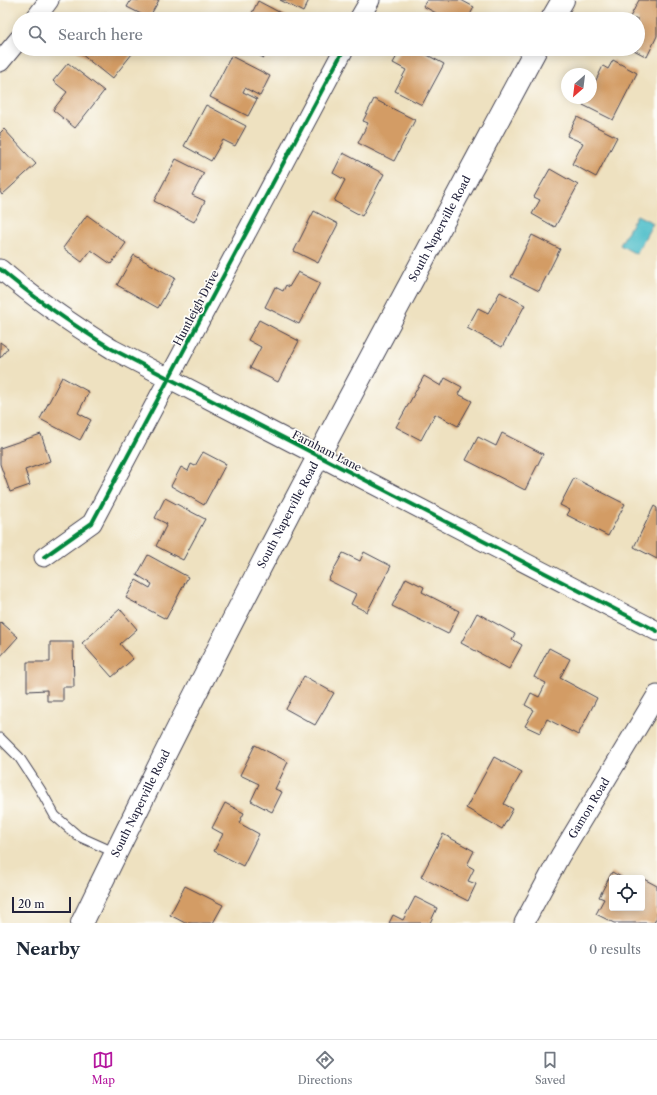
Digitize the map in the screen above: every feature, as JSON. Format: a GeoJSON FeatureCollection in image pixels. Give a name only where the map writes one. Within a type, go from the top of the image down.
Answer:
{"type":"FeatureCollection","features":[{"type":"Feature","properties":{"kind":"main road"},"geometry":{"type":"LineString","coordinates":[[556,12],[563,0]]}},
{"type":"Feature","properties":{"kind":"main road","name":"South Naperville Road"},"geometry":{"type":"LineString","coordinates":[[82,923],[116,853],[319,456],[532,56]]}},
{"type":"Feature","properties":{"kind":"street"},"geometry":{"type":"LineString","coordinates":[[40,12],[49,0]]}},
{"type":"Feature","properties":{"kind":"street"},"geometry":{"type":"LineString","coordinates":[[363,12],[370,0]]}},
{"type":"Feature","properties":{"kind":"street"},"geometry":{"type":"LineString","coordinates":[[0,62],[12,47]]}},
{"type":"Feature","properties":{"kind":"street","name":"Huntleigh Drive"},"geometry":{"type":"LineString","coordinates":[[44,557],[92,522],[340,56]]}},
{"type":"Feature","properties":{"kind":"street","name":"Farnham Lane"},"geometry":{"type":"LineString","coordinates":[[0,269],[24,290],[77,328],[112,349],[657,631]]}},
{"type":"Feature","properties":{"kind":"street","name":"Gamon Road"},"geometry":{"type":"LineString","coordinates":[[524,923],[560,856],[657,695]]}},
{"type":"Feature","properties":{"kind":"lane"},"geometry":{"type":"LineString","coordinates":[[0,738],[19,757],[40,789],[55,816],[78,836],[116,853]]}},
{"type":"Feature","properties":{"kind":"water"},"geometry":{"type":"Polygon","coordinates":[[[637,215],[653,223],[636,254],[620,245],[637,215]]]}},
{"type":"Feature","properties":{"kind":"building"},"geometry":{"type":"Polygon","coordinates":[[[131,0],[159,0],[152,12],[137,12],[127,7],[131,0]]]}},
{"type":"Feature","properties":{"kind":"building"},"geometry":{"type":"Polygon","coordinates":[[[280,0],[309,0],[303,12],[280,0]]]}},
{"type":"Feature","properties":{"kind":"building"},"geometry":{"type":"Polygon","coordinates":[[[427,0],[461,0],[474,7],[472,12],[434,12],[423,6],[427,0]]]}},
{"type":"Feature","properties":{"kind":"building"},"geometry":{"type":"Polygon","coordinates":[[[639,0],[657,0],[657,36],[647,57],[645,56],[645,12],[633,12],[639,0]]]}},
{"type":"Feature","properties":{"kind":"building"},"geometry":{"type":"Polygon","coordinates":[[[258,1],[279,12],[252,12],[258,1]]]}},
{"type":"Feature","properties":{"kind":"building"},"geometry":{"type":"Polygon","coordinates":[[[83,56],[130,56],[112,79],[83,56]]]}},
{"type":"Feature","properties":{"kind":"building"},"geometry":{"type":"Polygon","coordinates":[[[231,56],[270,76],[260,96],[245,88],[243,92],[257,99],[248,116],[210,97],[231,56]]]}},
{"type":"Feature","properties":{"kind":"building"},"geometry":{"type":"Polygon","coordinates":[[[397,56],[429,56],[444,64],[422,105],[395,91],[406,70],[393,63],[397,56]]]}},
{"type":"Feature","properties":{"kind":"building"},"geometry":{"type":"Polygon","coordinates":[[[613,60],[637,73],[613,120],[583,105],[597,104],[597,78],[603,66],[608,69],[613,60]]]}},
{"type":"Feature","properties":{"kind":"building"},"geometry":{"type":"Polygon","coordinates":[[[68,63],[104,91],[75,128],[53,110],[67,92],[53,81],[68,63]]]}},
{"type":"Feature","properties":{"kind":"building"},"geometry":{"type":"Polygon","coordinates":[[[374,99],[415,120],[394,161],[358,143],[368,123],[363,121],[374,99]]]}},
{"type":"Feature","properties":{"kind":"building"},"geometry":{"type":"Polygon","coordinates":[[[206,105],[246,126],[235,146],[223,140],[211,161],[184,146],[206,105]]]}},
{"type":"Feature","properties":{"kind":"building"},"geometry":{"type":"Polygon","coordinates":[[[577,117],[617,137],[596,177],[572,164],[583,143],[567,136],[577,117]]]}},
{"type":"Feature","properties":{"kind":"building"},"geometry":{"type":"Polygon","coordinates":[[[4,129],[36,164],[2,195],[0,192],[0,133],[4,129]]]}},
{"type":"Feature","properties":{"kind":"building"},"geometry":{"type":"Polygon","coordinates":[[[343,153],[384,174],[362,216],[334,201],[345,180],[333,173],[343,153]]]}},
{"type":"Feature","properties":{"kind":"building"},"geometry":{"type":"Polygon","coordinates":[[[176,159],[204,173],[192,195],[205,201],[194,222],[154,201],[176,159]]]}},
{"type":"Feature","properties":{"kind":"building"},"geometry":{"type":"Polygon","coordinates":[[[550,169],[578,185],[555,227],[532,214],[540,200],[534,197],[550,169]]]}},
{"type":"Feature","properties":{"kind":"building"},"geometry":{"type":"Polygon","coordinates":[[[314,211],[338,224],[318,263],[294,251],[314,211]]]}},
{"type":"Feature","properties":{"kind":"building"},"geometry":{"type":"Polygon","coordinates":[[[87,215],[126,243],[111,264],[91,250],[82,262],[63,248],[87,215]]]}},
{"type":"Feature","properties":{"kind":"building"},"geometry":{"type":"Polygon","coordinates":[[[532,235],[560,249],[539,291],[511,277],[532,235]]]}},
{"type":"Feature","properties":{"kind":"building"},"geometry":{"type":"Polygon","coordinates":[[[134,255],[175,278],[158,308],[117,285],[134,255]]]}},
{"type":"Feature","properties":{"kind":"building"},"geometry":{"type":"Polygon","coordinates":[[[298,272],[320,283],[299,324],[265,307],[275,287],[283,291],[286,285],[289,287],[298,272]]]}},
{"type":"Feature","properties":{"kind":"building"},"geometry":{"type":"Polygon","coordinates":[[[500,292],[525,305],[502,347],[467,328],[478,308],[488,313],[500,292]]]}},
{"type":"Feature","properties":{"kind":"building"},"geometry":{"type":"Polygon","coordinates":[[[259,320],[299,341],[278,382],[250,368],[261,347],[248,340],[259,320]]]}},
{"type":"Feature","properties":{"kind":"building"},"geometry":{"type":"Polygon","coordinates":[[[0,342],[8,348],[0,358],[0,342]]]}},
{"type":"Feature","properties":{"kind":"building"},"geometry":{"type":"Polygon","coordinates":[[[424,376],[441,386],[445,378],[462,387],[458,394],[472,401],[458,426],[435,414],[421,440],[396,427],[424,376]]]}},
{"type":"Feature","properties":{"kind":"building"},"geometry":{"type":"Polygon","coordinates":[[[62,377],[89,392],[78,413],[91,420],[80,440],[40,419],[62,377]]]}},
{"type":"Feature","properties":{"kind":"building"},"geometry":{"type":"Polygon","coordinates":[[[502,433],[543,454],[525,490],[466,460],[478,437],[496,446],[502,433]]]}},
{"type":"Feature","properties":{"kind":"building"},"geometry":{"type":"Polygon","coordinates":[[[41,434],[50,461],[25,470],[30,485],[10,492],[0,464],[0,448],[41,434]]]}},
{"type":"Feature","properties":{"kind":"building"},"geometry":{"type":"Polygon","coordinates":[[[203,452],[226,464],[204,505],[171,486],[181,467],[188,471],[191,464],[195,466],[203,452]]]}},
{"type":"Feature","properties":{"kind":"building"},"geometry":{"type":"Polygon","coordinates":[[[574,478],[625,504],[608,536],[567,515],[570,510],[560,505],[574,478]]]}},
{"type":"Feature","properties":{"kind":"building"},"geometry":{"type":"Polygon","coordinates":[[[165,498],[205,519],[183,560],[156,546],[167,524],[155,518],[165,498]]]}},
{"type":"Feature","properties":{"kind":"building"},"geometry":{"type":"Polygon","coordinates":[[[654,506],[657,508],[657,559],[634,547],[654,506]]]}},
{"type":"Feature","properties":{"kind":"building"},"geometry":{"type":"Polygon","coordinates":[[[364,552],[391,566],[367,612],[351,604],[356,594],[328,580],[343,553],[360,561],[364,552]]]}},
{"type":"Feature","properties":{"kind":"building"},"geometry":{"type":"Polygon","coordinates":[[[148,555],[188,577],[166,619],[126,598],[136,580],[150,588],[152,584],[137,575],[148,555]]]}},
{"type":"Feature","properties":{"kind":"building"},"geometry":{"type":"Polygon","coordinates":[[[406,578],[424,587],[422,592],[459,611],[448,634],[392,606],[406,578]]]}},
{"type":"Feature","properties":{"kind":"building"},"geometry":{"type":"Polygon","coordinates":[[[120,609],[137,629],[120,644],[133,659],[112,677],[82,643],[120,609]]]}},
{"type":"Feature","properties":{"kind":"building"},"geometry":{"type":"Polygon","coordinates":[[[477,613],[515,634],[512,639],[522,645],[509,669],[461,643],[477,613]]]}},
{"type":"Feature","properties":{"kind":"building"},"geometry":{"type":"Polygon","coordinates":[[[1,622],[18,637],[0,657],[0,623],[1,622]]]}},
{"type":"Feature","properties":{"kind":"building"},"geometry":{"type":"Polygon","coordinates":[[[50,642],[73,642],[74,687],[63,687],[63,701],[47,701],[47,690],[27,691],[27,662],[50,662],[50,642]]]}},
{"type":"Feature","properties":{"kind":"building"},"geometry":{"type":"Polygon","coordinates":[[[549,648],[570,659],[560,678],[597,698],[578,735],[547,719],[540,733],[525,726],[534,710],[525,705],[531,693],[539,697],[546,683],[534,677],[549,648]]]}},
{"type":"Feature","properties":{"kind":"building"},"geometry":{"type":"Polygon","coordinates":[[[304,676],[334,693],[315,725],[286,709],[304,676]]]}},
{"type":"Feature","properties":{"kind":"building"},"geometry":{"type":"Polygon","coordinates":[[[255,745],[288,762],[275,789],[282,792],[272,812],[251,801],[259,784],[240,775],[255,745]]]}},
{"type":"Feature","properties":{"kind":"building"},"geometry":{"type":"Polygon","coordinates":[[[494,757],[522,772],[504,804],[513,809],[502,829],[466,808],[494,757]]]}},
{"type":"Feature","properties":{"kind":"building"},"geometry":{"type":"Polygon","coordinates":[[[225,803],[244,813],[239,823],[259,834],[243,866],[214,851],[223,834],[212,828],[225,803]]]}},
{"type":"Feature","properties":{"kind":"building"},"geometry":{"type":"Polygon","coordinates":[[[443,834],[474,851],[467,865],[474,869],[468,881],[476,884],[468,901],[421,877],[443,834]]]}},
{"type":"Feature","properties":{"kind":"building"},"geometry":{"type":"Polygon","coordinates":[[[612,872],[618,875],[610,875],[612,872]]]}},
{"type":"Feature","properties":{"kind":"building"},"geometry":{"type":"Polygon","coordinates":[[[609,878],[609,911],[645,911],[645,880],[657,886],[657,917],[654,923],[614,923],[596,914],[604,899],[599,897],[609,878]]]}},
{"type":"Feature","properties":{"kind":"building"},"geometry":{"type":"Polygon","coordinates":[[[185,886],[223,905],[213,923],[185,923],[170,915],[185,886]]]}},
{"type":"Feature","properties":{"kind":"building"},"geometry":{"type":"Polygon","coordinates":[[[415,897],[437,908],[430,923],[389,923],[393,915],[403,920],[415,897]]]}},
{"type":"Feature","properties":{"kind":"cycle path"},"geometry":{"type":"LineString","coordinates":[[44,557],[92,523],[340,56]]}},
{"type":"Feature","properties":{"kind":"cycle path"},"geometry":{"type":"LineString","coordinates":[[0,269],[54,311],[112,349],[657,631]]}}]}
